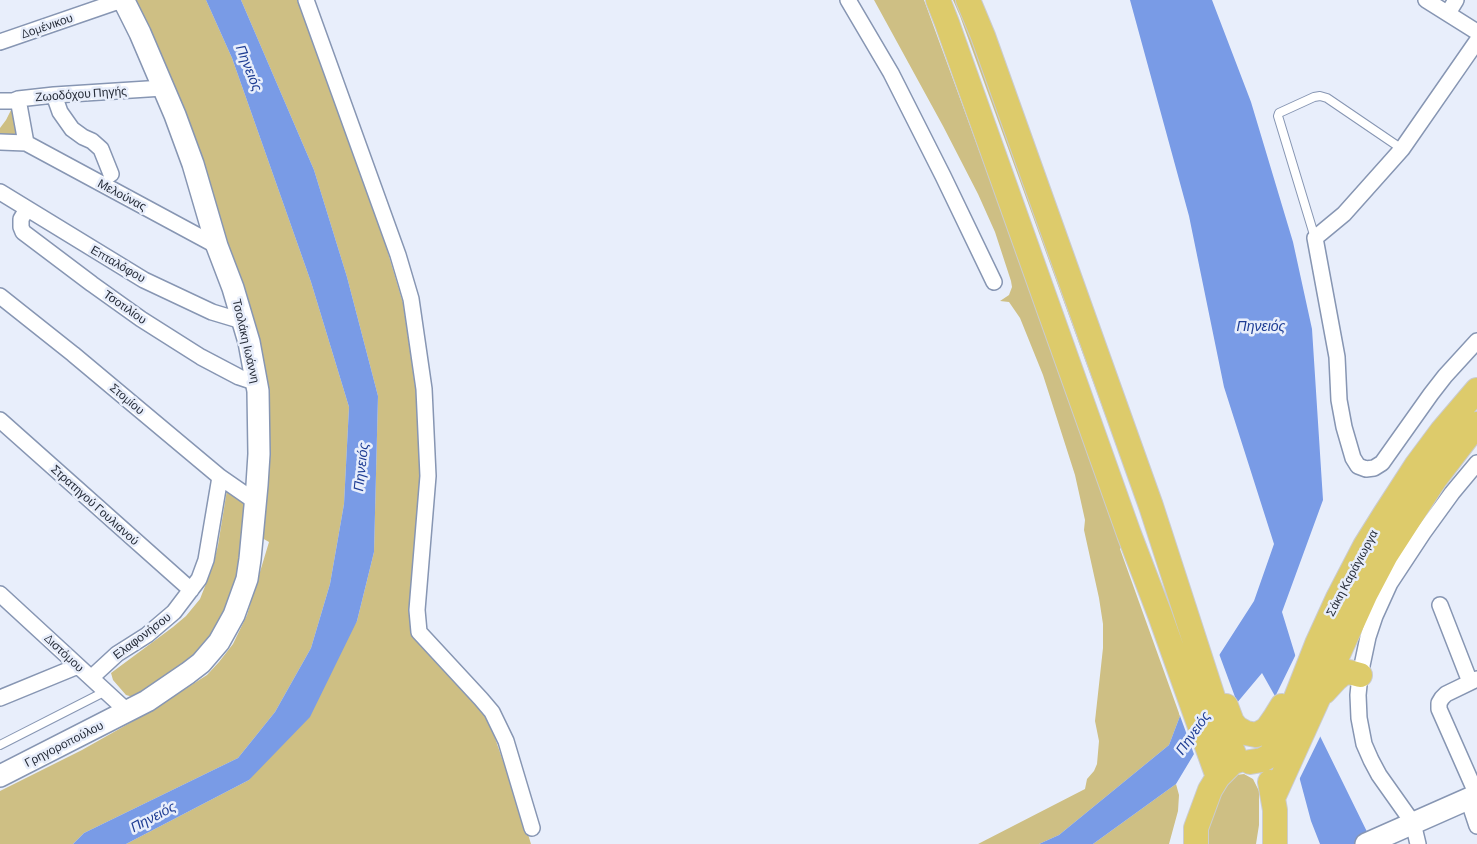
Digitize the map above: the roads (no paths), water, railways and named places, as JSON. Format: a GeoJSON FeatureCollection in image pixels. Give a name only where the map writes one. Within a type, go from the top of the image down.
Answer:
{"type":"FeatureCollection","features":[{"type":"Feature","properties":{"kind":"main road"},"geometry":{"type":"LineString","coordinates":[[938,0],[1218,777]]}},
{"type":"Feature","properties":{"kind":"main road"},"geometry":{"type":"LineString","coordinates":[[968,0],[983,36],[1152,506],[1210,687],[1229,729],[1258,766],[1266,773],[1270,782],[1277,790],[1273,838]]}},
{"type":"Feature","properties":{"kind":"main road","name":"Σάκη Καράγιωργα"},"geometry":{"type":"LineString","coordinates":[[1253,759],[1290,712],[1317,644],[1343,588],[1385,514],[1416,466],[1442,431],[1477,390]]}},
{"type":"Feature","properties":{"kind":"main road","name":"Σάκη Καράγιωργα"},"geometry":{"type":"LineString","coordinates":[[1277,790],[1325,688],[1365,595],[1386,555],[1435,479],[1477,424]]}},
{"type":"Feature","properties":{"kind":"main road"},"geometry":{"type":"LineString","coordinates":[[1325,688],[1342,674],[1349,672],[1360,675]]}},
{"type":"Feature","properties":{"kind":"main road"},"geometry":{"type":"LineString","coordinates":[[1229,729],[1249,734],[1262,732],[1274,720],[1290,691],[1304,676]]}},
{"type":"Feature","properties":{"kind":"main road"},"geometry":{"type":"LineString","coordinates":[[1193,839],[1210,790],[1218,777],[1228,766],[1253,759]]}},
{"type":"Feature","properties":{"kind":"street","name":"Δομένικου"},"geometry":{"type":"LineString","coordinates":[[0,42],[122,0]]}},
{"type":"Feature","properties":{"kind":"street","name":"Τσολάκη Ιωάννη"},"geometry":{"type":"LineString","coordinates":[[122,0],[140,33],[193,164],[217,246],[233,288],[257,383],[259,454],[250,559],[246,579],[234,615],[219,642],[208,656],[160,693],[128,712]]}},
{"type":"Feature","properties":{"kind":"street"},"geometry":{"type":"LineString","coordinates":[[306,0],[398,255],[411,299],[424,389],[428,476],[417,610],[419,632],[492,712],[506,741],[532,828]]}},
{"type":"Feature","properties":{"kind":"street"},"geometry":{"type":"LineString","coordinates":[[848,0],[891,73],[994,282]]}},
{"type":"Feature","properties":{"kind":"street"},"geometry":{"type":"LineString","coordinates":[[1426,0],[1477,32]]}},
{"type":"Feature","properties":{"kind":"street"},"geometry":{"type":"LineString","coordinates":[[1448,13],[1456,0]]}},
{"type":"Feature","properties":{"kind":"street"},"geometry":{"type":"LineString","coordinates":[[1477,41],[1402,148],[1344,214],[1315,238],[1336,349],[1339,400],[1344,427],[1353,458],[1358,466],[1374,468],[1382,463],[1440,382],[1477,341]]}},
{"type":"Feature","properties":{"kind":"street","name":"Ζωοδόχου Πηγής"},"geometry":{"type":"LineString","coordinates":[[0,102],[54,95],[163,88]]}},
{"type":"Feature","properties":{"kind":"street"},"geometry":{"type":"LineString","coordinates":[[54,95],[60,112],[72,129],[101,149],[112,174]]}},
{"type":"Feature","properties":{"kind":"street"},"geometry":{"type":"LineString","coordinates":[[18,99],[26,143]]}},
{"type":"Feature","properties":{"kind":"street","name":"Μελούνας"},"geometry":{"type":"LineString","coordinates":[[0,142],[26,143],[217,246]]}},
{"type":"Feature","properties":{"kind":"street","name":"Επταλόφου"},"geometry":{"type":"LineString","coordinates":[[0,192],[144,280],[212,312],[242,321]]}},
{"type":"Feature","properties":{"kind":"street","name":"Τσοτιλίου"},"geometry":{"type":"LineString","coordinates":[[27,209],[21,219],[23,232],[141,319],[201,357],[239,377],[257,383]]}},
{"type":"Feature","properties":{"kind":"street","name":"Στομίου"},"geometry":{"type":"LineString","coordinates":[[0,296],[73,354],[220,477],[256,502]]}},
{"type":"Feature","properties":{"kind":"street","name":"Στρατηγού Γουλιανού"},"geometry":{"type":"LineString","coordinates":[[0,420],[191,590]]}},
{"type":"Feature","properties":{"kind":"street"},"geometry":{"type":"LineString","coordinates":[[1413,831],[1379,775],[1364,744],[1359,718],[1360,675],[1368,637],[1390,583],[1414,545],[1477,463]]}},
{"type":"Feature","properties":{"kind":"street","name":"Ελαφονήσου"},"geometry":{"type":"LineString","coordinates":[[91,678],[117,654],[162,623],[178,608],[202,573],[206,560],[220,477]]}},
{"type":"Feature","properties":{"kind":"street","name":"Διστόμου"},"geometry":{"type":"LineString","coordinates":[[0,594],[128,712]]}},
{"type":"Feature","properties":{"kind":"street"},"geometry":{"type":"LineString","coordinates":[[1440,605],[1473,681],[1446,694],[1439,704],[1439,709],[1474,796],[1477,826]]}},
{"type":"Feature","properties":{"kind":"street"},"geometry":{"type":"LineString","coordinates":[[0,698],[78,666]]}},
{"type":"Feature","properties":{"kind":"street","name":"Γρηγοροπούλου"},"geometry":{"type":"LineString","coordinates":[[0,776],[128,712]]}},
{"type":"Feature","properties":{"kind":"street"},"geometry":{"type":"LineString","coordinates":[[1366,844],[1413,831],[1474,796]]}},
{"type":"Feature","properties":{"kind":"lane"},"geometry":{"type":"LineString","coordinates":[[1315,238],[1278,116],[1279,113],[1320,96],[1327,98],[1402,148]]}},
{"type":"Feature","properties":{"kind":"lane"},"geometry":{"type":"LineString","coordinates":[[0,745],[106,692]]}},
{"type":"Feature","properties":{"kind":"water","name":"Πηνειός"},"geometry":{"type":"Polygon","coordinates":[[[206,0],[241,0],[314,170],[347,277],[378,396],[374,552],[357,621],[310,717],[249,780],[126,844],[73,844],[84,833],[238,758],[275,712],[311,648],[330,584],[344,504],[349,407],[311,282],[232,58],[206,0]]]}},
{"type":"Feature","properties":{"kind":"water","name":"Πηνειός"},"geometry":{"type":"Polygon","coordinates":[[[1130,0],[1212,0],[1251,102],[1293,242],[1312,329],[1323,500],[1282,612],[1320,736],[1373,844],[1320,844],[1311,821],[1280,705],[1262,673],[1194,754],[1176,784],[1093,844],[1039,844],[1059,835],[1169,745],[1180,716],[1254,601],[1274,544],[1224,387],[1189,216],[1130,0]]]}}]}
